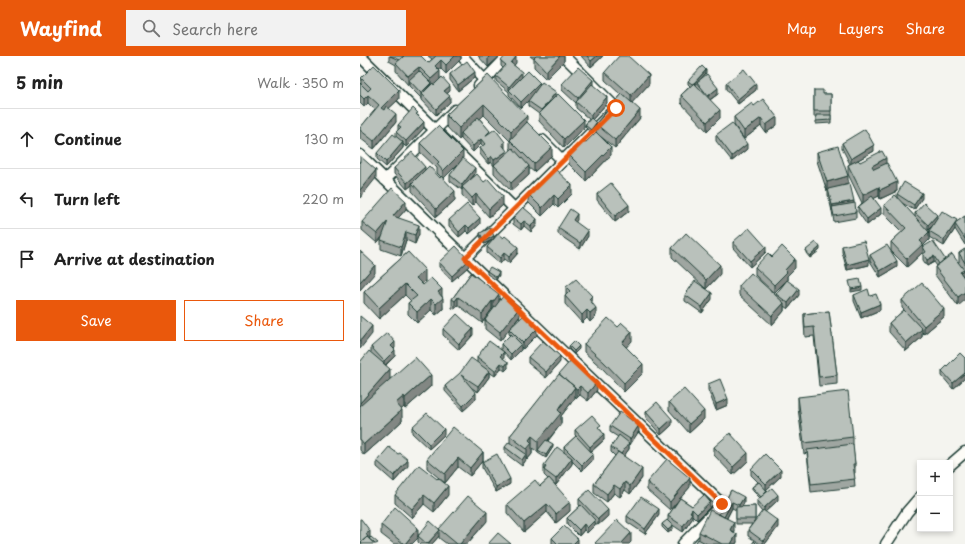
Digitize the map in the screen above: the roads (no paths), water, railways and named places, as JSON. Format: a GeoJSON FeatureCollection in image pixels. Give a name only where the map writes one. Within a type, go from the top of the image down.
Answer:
{"type":"FeatureCollection","features":[{"type":"Feature","properties":{"kind":"street"},"geometry":{"type":"LineString","coordinates":[[360,56],[515,209]]}},
{"type":"Feature","properties":{"kind":"street"},"geometry":{"type":"LineString","coordinates":[[462,56],[495,91]]}},
{"type":"Feature","properties":{"kind":"street"},"geometry":{"type":"LineString","coordinates":[[473,91],[508,56]]}},
{"type":"Feature","properties":{"kind":"street"},"geometry":{"type":"LineString","coordinates":[[465,258],[616,108],[564,56]]}},
{"type":"Feature","properties":{"kind":"street"},"geometry":{"type":"LineString","coordinates":[[385,180],[462,102]]}},
{"type":"Feature","properties":{"kind":"street"},"geometry":{"type":"LineString","coordinates":[[537,134],[563,161]]}},
{"type":"Feature","properties":{"kind":"street"},"geometry":{"type":"LineString","coordinates":[[360,155],[465,258],[722,504],[683,544]]}},
{"type":"Feature","properties":{"kind":"street"},"geometry":{"type":"LineString","coordinates":[[953,462],[965,452]]}},
{"type":"Feature","properties":{"kind":"street"},"geometry":{"type":"LineString","coordinates":[[886,544],[907,512],[917,500]]}}]}
